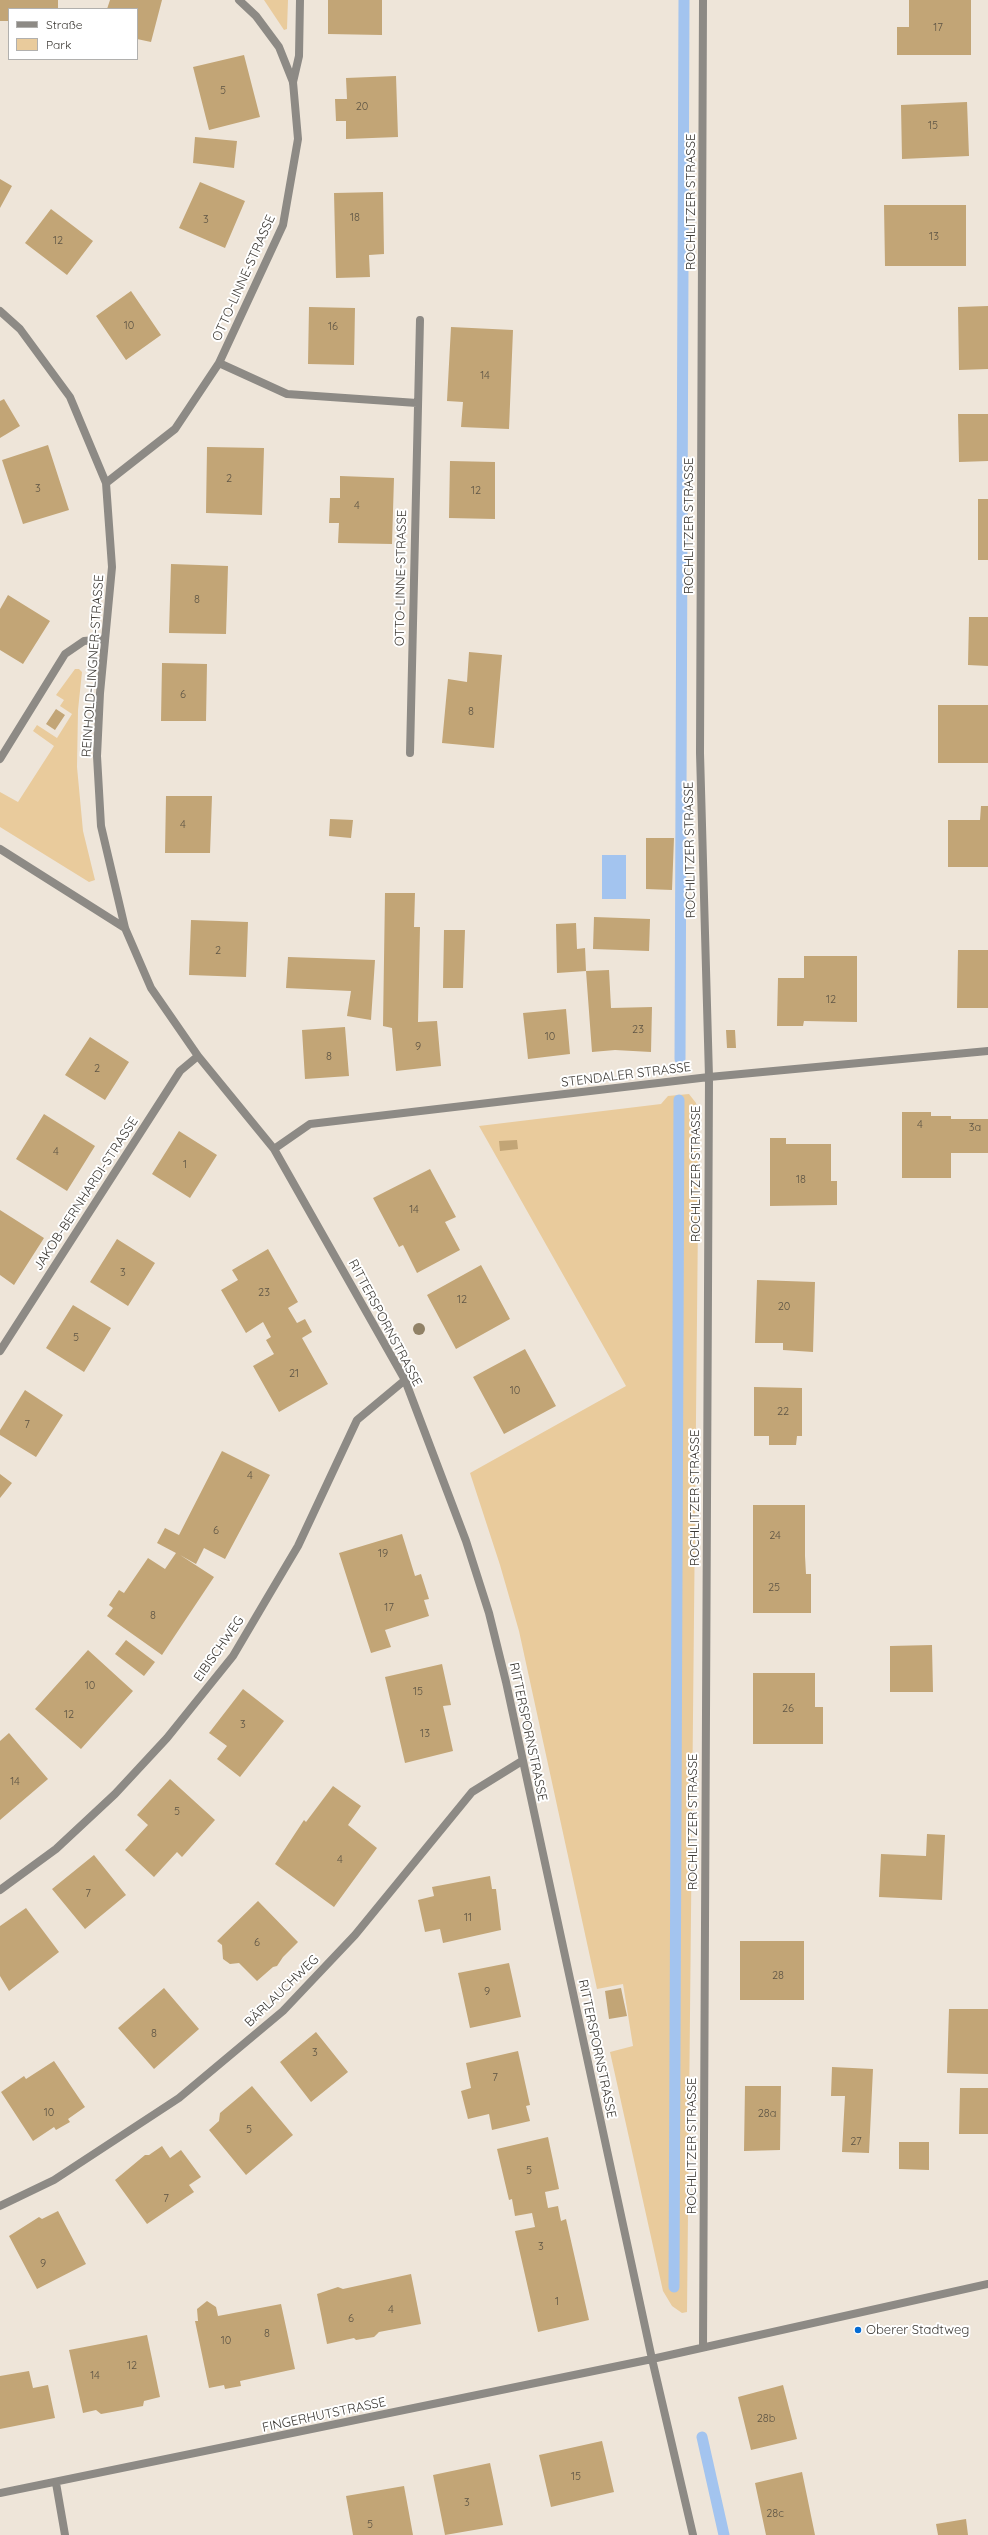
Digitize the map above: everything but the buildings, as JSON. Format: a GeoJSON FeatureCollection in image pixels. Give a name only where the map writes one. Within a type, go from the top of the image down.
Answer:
{"type":"FeatureCollection","features":[{"type":"Feature","properties":{"kind":"street","name":"OTTO-LINNE-STRASSE"},"geometry":{"type":"LineString","coordinates":[[106,483],[175,429],[219,363],[282,225],[298,139],[293,82],[279,48],[256,16],[239,0]]}},
{"type":"Feature","properties":{"kind":"street","name":"OTTO-LINNE-STRASSE"},"geometry":{"type":"LineString","coordinates":[[293,82],[299,56],[300,0]]}},
{"type":"Feature","properties":{"kind":"street","name":"ROCHLITZER STRASSE"},"geometry":{"type":"LineString","coordinates":[[703,2347],[708,1077],[700,753],[704,0]]}},
{"type":"Feature","properties":{"kind":"street","name":"REINHOLD-LINGNER-STRASSE"},"geometry":{"type":"LineString","coordinates":[[0,311],[20,329],[70,397],[106,483],[112,567],[105,639],[97,756],[101,826],[125,928],[151,988],[198,1056],[274,1149]]}},
{"type":"Feature","properties":{"kind":"street","name":"OTTO-LINNE-STRASSE"},"geometry":{"type":"LineString","coordinates":[[410,753],[420,320]]}},
{"type":"Feature","properties":{"kind":"street"},"geometry":{"type":"LineString","coordinates":[[219,363],[287,394],[417,403]]}},
{"type":"Feature","properties":{"kind":"street"},"geometry":{"type":"LineString","coordinates":[[0,759],[65,654],[84,641],[105,639]]}},
{"type":"Feature","properties":{"kind":"street"},"geometry":{"type":"LineString","coordinates":[[0,849],[125,928]]}},
{"type":"Feature","properties":{"kind":"street","name":"STENDALER STRASSE"},"geometry":{"type":"LineString","coordinates":[[274,1149],[310,1124],[708,1077],[988,1051]]}},
{"type":"Feature","properties":{"kind":"street","name":"JAKOB-BERNHARDI-STRASSE"},"geometry":{"type":"LineString","coordinates":[[0,1351],[180,1071],[198,1056]]}},
{"type":"Feature","properties":{"kind":"street","name":"RITTERSPORNSTRASSE"},"geometry":{"type":"LineString","coordinates":[[274,1149],[405,1380],[466,1541],[489,1613],[652,2359]]}},
{"type":"Feature","properties":{"kind":"street","name":"EIBISCHWEG"},"geometry":{"type":"LineString","coordinates":[[0,1890],[56,1849],[115,1794],[172,1732],[233,1656],[298,1546],[357,1420],[405,1380]]}},
{"type":"Feature","properties":{"kind":"street","name":"BÄRLAUCHWEG"},"geometry":{"type":"LineString","coordinates":[[0,2206],[54,2180],[179,2098],[283,2011],[355,1935],[472,1792],[522,1761]]}},
{"type":"Feature","properties":{"kind":"street"},"geometry":{"type":"LineString","coordinates":[[693,2535],[652,2359],[988,2284]]}},
{"type":"Feature","properties":{"kind":"street","name":"FINGERHUTSTRASSE"},"geometry":{"type":"LineString","coordinates":[[0,2493],[56,2483],[652,2359]]}},
{"type":"Feature","properties":{"kind":"street"},"geometry":{"type":"LineString","coordinates":[[56,2483],[65,2535]]}},
{"type":"Feature","properties":{"kind":"green space"},"geometry":{"type":"Polygon","coordinates":[[[264,0],[288,0],[287,29],[284,30],[264,0]]]}},
{"type":"Feature","properties":{"kind":"green space"},"geometry":{"type":"Polygon","coordinates":[[[75,669],[79,669],[82,672],[78,710],[77,767],[83,831],[95,880],[89,882],[0,827],[0,792],[18,802],[54,746],[33,731],[37,725],[57,738],[72,714],[60,706],[64,700],[56,695],[75,669]]]}},
{"type":"Feature","properties":{"kind":"green space"},"geometry":{"type":"Polygon","coordinates":[[[689,1094],[696,1103],[699,1119],[687,2312],[682,2313],[672,2306],[663,2291],[610,2052],[633,2046],[623,1984],[597,1989],[519,1631],[500,1565],[470,1473],[626,1386],[479,1126],[661,1104],[668,1096],[689,1094]]]}},
{"type":"Feature","properties":{"kind":"water"},"geometry":{"type":"Polygon","coordinates":[[[602,855],[626,855],[626,899],[602,899],[602,855]]]}},
{"type":"Feature","properties":{"kind":"waterway"},"geometry":{"type":"LineString","coordinates":[[680,1059],[684,0]]}},
{"type":"Feature","properties":{"kind":"waterway"},"geometry":{"type":"LineString","coordinates":[[674,2287],[679,1100]]}},
{"type":"Feature","properties":{"kind":"waterway"},"geometry":{"type":"LineString","coordinates":[[702,2437],[724,2535]]}},
{"type":"Feature","properties":{"kind":"place","name":"Oberer Stadtweg"},"geometry":{"type":"Point","coordinates":[858,2330]}}]}
